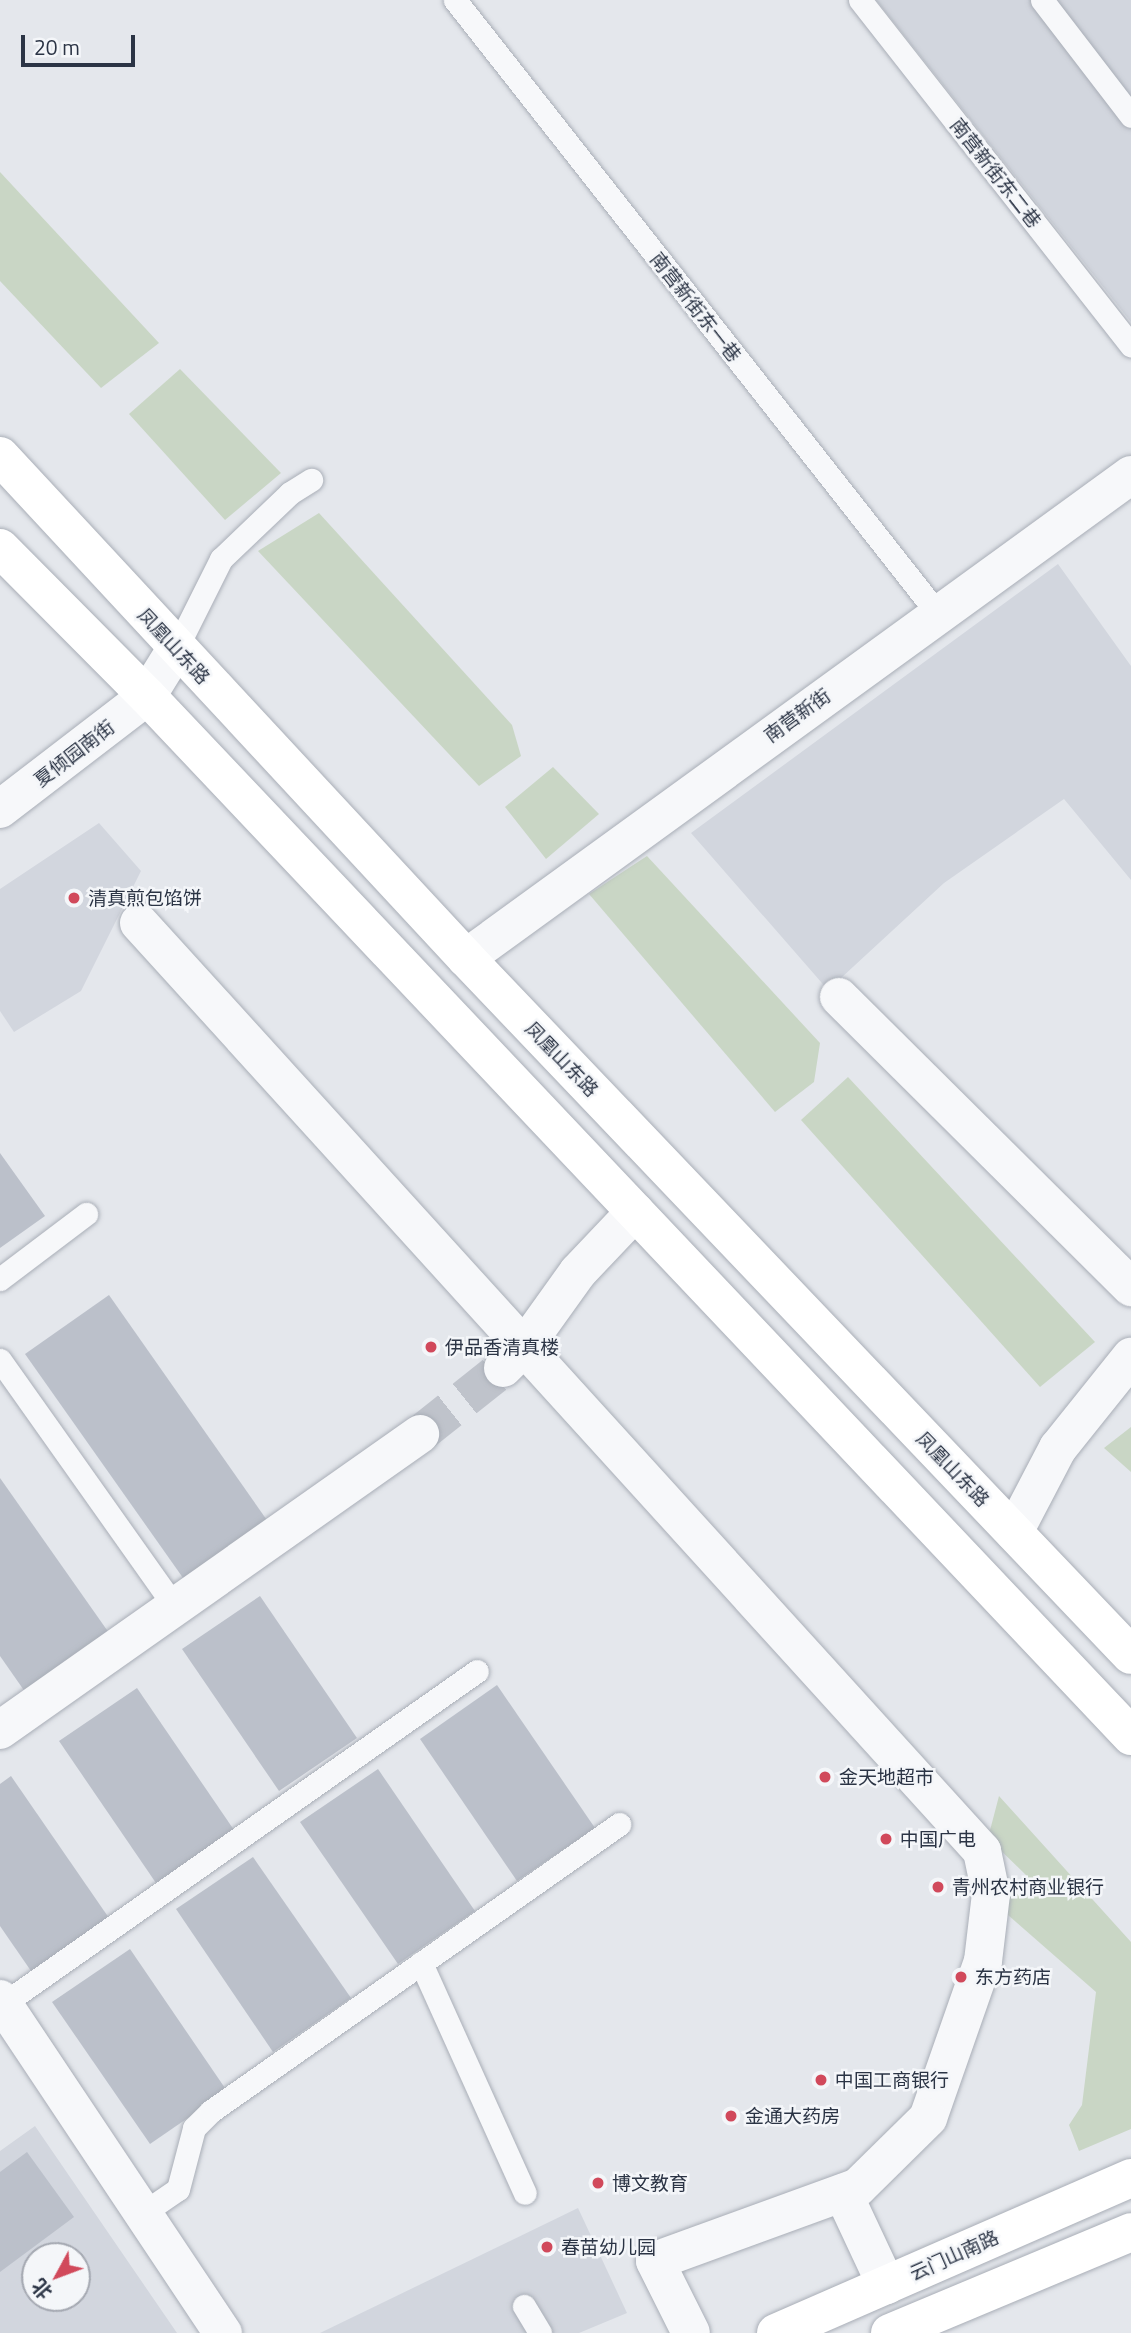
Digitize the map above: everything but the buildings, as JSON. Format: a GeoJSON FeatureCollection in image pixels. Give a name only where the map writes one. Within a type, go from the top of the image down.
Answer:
{"type":"FeatureCollection","features":[{"type":"Feature","properties":{"kind":"main road","name":"凤凰山东路"},"geometry":{"type":"LineString","coordinates":[[0,456],[176,649],[466,958],[1131,1655]]}},
{"type":"Feature","properties":{"kind":"main road"},"geometry":{"type":"LineString","coordinates":[[0,548],[148,696],[1131,1737]]}},
{"type":"Feature","properties":{"kind":"main road","name":"云门山南路"},"geometry":{"type":"LineString","coordinates":[[776,2333],[1131,2178]]}},
{"type":"Feature","properties":{"kind":"main road"},"geometry":{"type":"LineString","coordinates":[[890,2333],[1131,2232]]}},
{"type":"Feature","properties":{"kind":"street","name":"南营新街"},"geometry":{"type":"LineString","coordinates":[[466,958],[938,614],[1127,487]]}},
{"type":"Feature","properties":{"kind":"street"},"geometry":{"type":"LineString","coordinates":[[148,696],[176,649]]}},
{"type":"Feature","properties":{"kind":"street","name":"夏倾园南街"},"geometry":{"type":"LineString","coordinates":[[0,809],[148,696]]}},
{"type":"Feature","properties":{"kind":"street"},"geometry":{"type":"LineString","coordinates":[[139,923],[514,1357],[982,1851],[991,1894],[983,1961],[928,2118],[858,2187],[655,2261],[691,2333]]}},
{"type":"Feature","properties":{"kind":"street"},"geometry":{"type":"LineString","coordinates":[[839,997],[1131,1287]]}},
{"type":"Feature","properties":{"kind":"street"},"geometry":{"type":"LineString","coordinates":[[514,1357],[578,1272],[635,1212]]}},
{"type":"Feature","properties":{"kind":"street"},"geometry":{"type":"LineString","coordinates":[[1014,1532],[1058,1448],[1131,1357]]}},
{"type":"Feature","properties":{"kind":"street"},"geometry":{"type":"LineString","coordinates":[[0,1730],[420,1434]]}},
{"type":"Feature","properties":{"kind":"street"},"geometry":{"type":"LineString","coordinates":[[2,2001],[223,2333]]}},
{"type":"Feature","properties":{"kind":"street"},"geometry":{"type":"LineString","coordinates":[[843,2193],[886,2285]]}},
{"type":"Feature","properties":{"kind":"lane","name":"南营新街东一巷"},"geometry":{"type":"LineString","coordinates":[[455,0],[938,614]]}},
{"type":"Feature","properties":{"kind":"lane","name":"南营新街东二巷"},"geometry":{"type":"LineString","coordinates":[[860,0],[1131,346]]}},
{"type":"Feature","properties":{"kind":"lane"},"geometry":{"type":"LineString","coordinates":[[1042,0],[1131,116]]}},
{"type":"Feature","properties":{"kind":"lane"},"geometry":{"type":"LineString","coordinates":[[176,649],[221,559],[290,493],[311,480]]}},
{"type":"Feature","properties":{"kind":"lane"},"geometry":{"type":"LineString","coordinates":[[0,1279],[86,1214]]}},
{"type":"Feature","properties":{"kind":"lane"},"geometry":{"type":"LineString","coordinates":[[0,1360],[175,1607]]}},
{"type":"Feature","properties":{"kind":"lane"},"geometry":{"type":"LineString","coordinates":[[2,2001],[477,1671]]}},
{"type":"Feature","properties":{"kind":"lane"},"geometry":{"type":"LineString","coordinates":[[142,2213],[178,2189],[194,2128],[211,2111],[619,1824]]}},
{"type":"Feature","properties":{"kind":"lane"},"geometry":{"type":"LineString","coordinates":[[421,1963],[525,2193]]}},
{"type":"Feature","properties":{"kind":"lane"},"geometry":{"type":"LineString","coordinates":[[524,2306],[540,2333]]}},
{"type":"Feature","properties":{"kind":"shaded area"},"geometry":{"type":"Polygon","coordinates":[[[876,0],[1131,0],[1131,322],[876,0]]]}},
{"type":"Feature","properties":{"kind":"shaded area"},"geometry":{"type":"Polygon","coordinates":[[[1058,564],[1131,666],[1131,880],[1064,799],[944,883],[828,990],[691,833],[1058,564]]]}},
{"type":"Feature","properties":{"kind":"shaded area"},"geometry":{"type":"Polygon","coordinates":[[[99,823],[141,871],[81,991],[14,1032],[0,1011],[0,889],[99,823]]]}},
{"type":"Feature","properties":{"kind":"shaded area"},"geometry":{"type":"Polygon","coordinates":[[[35,2126],[177,2333],[0,2333],[0,2151],[35,2126]]]}},
{"type":"Feature","properties":{"kind":"shaded area","name":"春苗幼儿园"},"geometry":{"type":"Polygon","coordinates":[[[578,2208],[627,2313],[579,2333],[320,2333],[578,2208]]]}},
{"type":"Feature","properties":{"kind":"green space"},"geometry":{"type":"Polygon","coordinates":[[[0,172],[159,343],[101,388],[0,281],[0,172]]]}},
{"type":"Feature","properties":{"kind":"green space"},"geometry":{"type":"Polygon","coordinates":[[[180,369],[281,473],[225,520],[129,414],[180,369]]]}},
{"type":"Feature","properties":{"kind":"green space"},"geometry":{"type":"Polygon","coordinates":[[[319,513],[512,725],[521,756],[479,786],[258,551],[319,513]]]}},
{"type":"Feature","properties":{"kind":"green space"},"geometry":{"type":"Polygon","coordinates":[[[553,767],[599,814],[546,859],[505,807],[553,767]]]}},
{"type":"Feature","properties":{"kind":"green space"},"geometry":{"type":"Polygon","coordinates":[[[647,856],[820,1043],[814,1082],[775,1112],[589,894],[647,856]]]}},
{"type":"Feature","properties":{"kind":"green space"},"geometry":{"type":"Polygon","coordinates":[[[848,1077],[1095,1342],[1040,1387],[801,1120],[848,1077]]]}},
{"type":"Feature","properties":{"kind":"green space"},"geometry":{"type":"Polygon","coordinates":[[[1131,1427],[1131,1472],[1104,1448],[1131,1427]]]}},
{"type":"Feature","properties":{"kind":"green space"},"geometry":{"type":"Polygon","coordinates":[[[999,1796],[1131,1942],[1131,2129],[1079,2151],[1069,2125],[1082,2105],[1096,1992],[1000,1908],[1028,1877],[988,1838],[999,1796]]]}},
{"type":"Feature","properties":{"kind":"tunnel"},"geometry":{"type":"LineString","coordinates":[[420,1434],[503,1368]]}},
{"type":"Feature","properties":{"kind":"place","name":"清真煎包馅饼"},"geometry":{"type":"Point","coordinates":[74,898]}},
{"type":"Feature","properties":{"kind":"place","name":"伊品香清真楼"},"geometry":{"type":"Point","coordinates":[431,1347]}},
{"type":"Feature","properties":{"kind":"place","name":"金天地超市"},"geometry":{"type":"Point","coordinates":[825,1777]}},
{"type":"Feature","properties":{"kind":"place","name":"中国广电"},"geometry":{"type":"Point","coordinates":[886,1839]}},
{"type":"Feature","properties":{"kind":"place","name":"青州农村商业银行"},"geometry":{"type":"Point","coordinates":[938,1887]}},
{"type":"Feature","properties":{"kind":"place","name":"东方药店"},"geometry":{"type":"Point","coordinates":[961,1977]}},
{"type":"Feature","properties":{"kind":"place","name":"中国工商银行"},"geometry":{"type":"Point","coordinates":[821,2080]}},
{"type":"Feature","properties":{"kind":"place","name":"金通大药房"},"geometry":{"type":"Point","coordinates":[731,2116]}},
{"type":"Feature","properties":{"kind":"place","name":"博文教育"},"geometry":{"type":"Point","coordinates":[598,2183]}},
{"type":"Feature","properties":{"kind":"place","name":"春苗幼儿园"},"geometry":{"type":"Point","coordinates":[547,2247]}}]}
